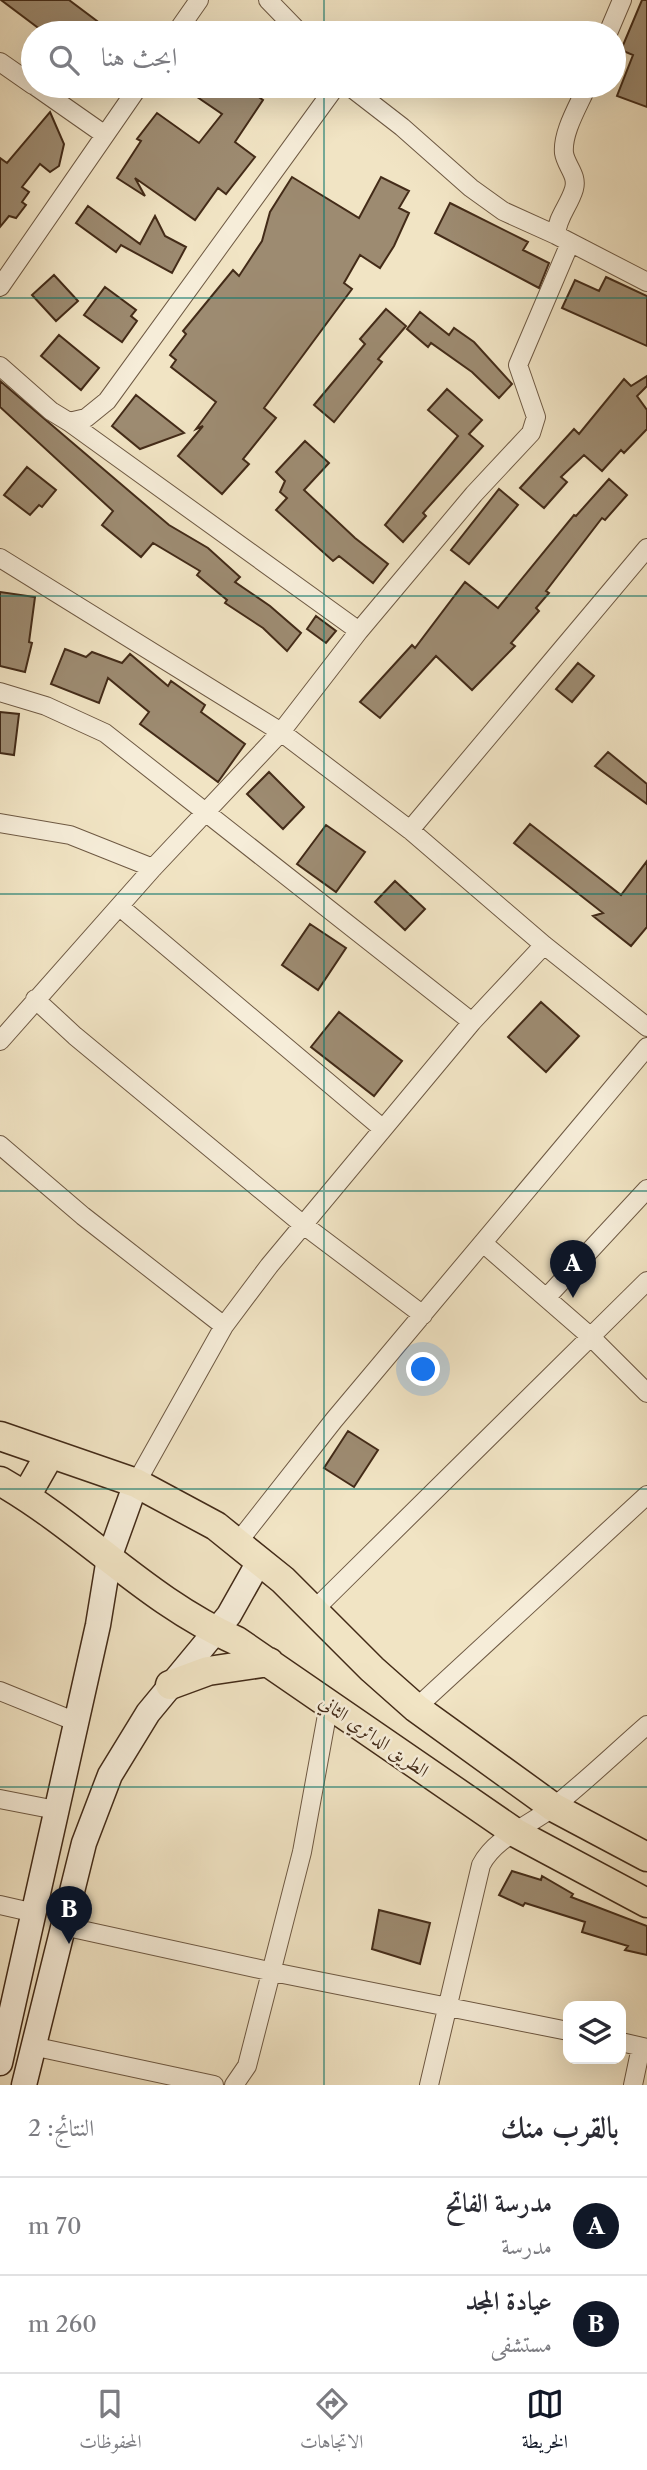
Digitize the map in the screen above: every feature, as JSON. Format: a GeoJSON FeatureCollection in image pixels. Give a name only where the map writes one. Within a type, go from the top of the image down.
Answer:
{"type":"FeatureCollection","features":[{"type":"Feature","properties":{"kind":"main road"},"geometry":{"type":"LineString","coordinates":[[0,1436],[136,1483],[192,1512],[260,1560],[315,1609],[372,1670],[416,1708],[553,1807],[647,1857]]}},
{"type":"Feature","properties":{"kind":"main road"},"geometry":{"type":"LineString","coordinates":[[26,1496],[50,1454]]}},
{"type":"Feature","properties":{"kind":"main road","name":"الطريق الدائري الثاني"},"geometry":{"type":"LineString","coordinates":[[0,1481],[26,1496],[153,1594],[269,1662],[516,1833],[647,1903]]}},
{"type":"Feature","properties":{"kind":"main road"},"geometry":{"type":"LineString","coordinates":[[0,2063],[35,1913],[74,1721],[98,1625],[108,1558],[136,1483]]}},
{"type":"Feature","properties":{"kind":"main road"},"geometry":{"type":"LineString","coordinates":[[24,2085],[84,1843],[110,1776],[134,1733],[170,1685],[217,1632],[241,1597],[260,1560]]}},
{"type":"Feature","properties":{"kind":"main road"},"geometry":{"type":"LineString","coordinates":[[170,1685],[208,1671],[269,1662]]}},
{"type":"Feature","properties":{"kind":"street"},"geometry":{"type":"LineString","coordinates":[[184,21],[199,0]]}},
{"type":"Feature","properties":{"kind":"street"},"geometry":{"type":"LineString","coordinates":[[613,21],[622,0]]}},
{"type":"Feature","properties":{"kind":"street"},"geometry":{"type":"LineString","coordinates":[[274,3],[290,21]]}},
{"type":"Feature","properties":{"kind":"street"},"geometry":{"type":"LineString","coordinates":[[0,62],[21,76]]}},
{"type":"Feature","properties":{"kind":"street"},"geometry":{"type":"LineString","coordinates":[[53,98],[106,135]]}},
{"type":"Feature","properties":{"kind":"street"},"geometry":{"type":"LineString","coordinates":[[0,287],[131,98]]}},
{"type":"Feature","properties":{"kind":"street"},"geometry":{"type":"LineString","coordinates":[[69,422],[86,418],[107,401],[327,98]]}},
{"type":"Feature","properties":{"kind":"street"},"geometry":{"type":"LineString","coordinates":[[365,98],[471,188],[503,211],[647,282]]}},
{"type":"Feature","properties":{"kind":"street"},"geometry":{"type":"LineString","coordinates":[[0,1041],[153,868],[281,732],[359,631],[474,494],[531,433],[536,417],[519,365],[563,239],[556,223],[575,188],[573,172],[564,155],[565,139],[582,98]]}},
{"type":"Feature","properties":{"kind":"street"},"geometry":{"type":"LineString","coordinates":[[0,366],[51,411],[359,631]]}},
{"type":"Feature","properties":{"kind":"street"},"geometry":{"type":"LineString","coordinates":[[410,830],[647,548]]}},
{"type":"Feature","properties":{"kind":"street"},"geometry":{"type":"LineString","coordinates":[[0,558],[281,732],[410,830],[544,945],[647,1027]]}},
{"type":"Feature","properties":{"kind":"street"},"geometry":{"type":"LineString","coordinates":[[0,692],[47,706],[105,733],[472,1022]]}},
{"type":"Feature","properties":{"kind":"street"},"geometry":{"type":"LineString","coordinates":[[0,823],[69,835],[153,868]]}},
{"type":"Feature","properties":{"kind":"street"},"geometry":{"type":"LineString","coordinates":[[120,907],[383,1128]]}},
{"type":"Feature","properties":{"kind":"street"},"geometry":{"type":"LineString","coordinates":[[136,1483],[224,1326],[301,1223],[472,1022],[544,945]]}},
{"type":"Feature","properties":{"kind":"street"},"geometry":{"type":"LineString","coordinates":[[35,999],[75,1036],[301,1223],[423,1315]]}},
{"type":"Feature","properties":{"kind":"street"},"geometry":{"type":"LineString","coordinates":[[238,1542],[334,1420],[647,1047]]}},
{"type":"Feature","properties":{"kind":"street"},"geometry":{"type":"LineString","coordinates":[[0,1144],[83,1216],[224,1326]]}},
{"type":"Feature","properties":{"kind":"street"},"geometry":{"type":"LineString","coordinates":[[546,1298],[647,1189]]}},
{"type":"Feature","properties":{"kind":"street"},"geometry":{"type":"LineString","coordinates":[[483,1243],[591,1337],[647,1393]]}},
{"type":"Feature","properties":{"kind":"street"},"geometry":{"type":"LineString","coordinates":[[315,1609],[647,1281]]}},
{"type":"Feature","properties":{"kind":"street"},"geometry":{"type":"LineString","coordinates":[[416,1708],[647,1495]]}},
{"type":"Feature","properties":{"kind":"street"},"geometry":{"type":"LineString","coordinates":[[0,1691],[74,1721]]}},
{"type":"Feature","properties":{"kind":"street"},"geometry":{"type":"LineString","coordinates":[[234,2085],[247,2066],[273,1972],[302,1852],[328,1704]]}},
{"type":"Feature","properties":{"kind":"street"},"geometry":{"type":"LineString","coordinates":[[429,2085],[481,1865],[496,1844],[553,1807],[647,1725]]}},
{"type":"Feature","properties":{"kind":"street"},"geometry":{"type":"LineString","coordinates":[[0,1799],[56,1810]]}},
{"type":"Feature","properties":{"kind":"street"},"geometry":{"type":"LineString","coordinates":[[0,1905],[35,1913]]}},
{"type":"Feature","properties":{"kind":"street"},"geometry":{"type":"LineString","coordinates":[[63,1926],[273,1972],[563,2030]]}},
{"type":"Feature","properties":{"kind":"street"},"geometry":{"type":"LineString","coordinates":[[626,2043],[644,2048],[633,2085]]}},
{"type":"Feature","properties":{"kind":"street"},"geometry":{"type":"LineString","coordinates":[[32,2046],[214,2085]]}},
{"type":"Feature","properties":{"kind":"building"},"geometry":{"type":"Polygon","coordinates":[[[1,0],[69,0],[97,21],[29,21],[1,0]]]}},
{"type":"Feature","properties":{"kind":"building"},"geometry":{"type":"Polygon","coordinates":[[[642,0],[647,0],[647,107],[622,98],[626,98],[626,73],[633,55],[626,52],[626,38],[642,0]]]}},
{"type":"Feature","properties":{"kind":"building"},"geometry":{"type":"Polygon","coordinates":[[[199,98],[263,100],[235,142],[255,157],[226,194],[218,188],[195,220],[135,178],[145,196],[117,178],[141,141],[137,139],[157,113],[199,143],[222,114],[199,98]]]}},
{"type":"Feature","properties":{"kind":"building"},"geometry":{"type":"Polygon","coordinates":[[[50,112],[64,144],[59,166],[50,172],[40,164],[22,187],[29,192],[22,202],[26,205],[16,218],[9,216],[0,227],[0,158],[7,163],[50,112]]]}},
{"type":"Feature","properties":{"kind":"building"},"geometry":{"type":"Polygon","coordinates":[[[292,177],[359,218],[381,177],[409,191],[399,208],[409,213],[394,246],[380,268],[360,255],[344,283],[352,289],[264,408],[276,418],[243,459],[249,464],[222,494],[178,456],[203,426],[196,429],[216,402],[171,367],[176,360],[170,355],[186,334],[183,331],[233,270],[239,276],[262,241],[270,212],[292,177]]]}},
{"type":"Feature","properties":{"kind":"building"},"geometry":{"type":"Polygon","coordinates":[[[450,203],[528,242],[523,250],[549,263],[539,288],[435,233],[450,203]]]}},
{"type":"Feature","properties":{"kind":"building"},"geometry":{"type":"Polygon","coordinates":[[[88,206],[140,244],[155,216],[165,236],[186,247],[172,273],[121,245],[116,252],[76,223],[88,206]]]}},
{"type":"Feature","properties":{"kind":"building"},"geometry":{"type":"Polygon","coordinates":[[[54,275],[78,301],[56,321],[32,295],[54,275]]]}},
{"type":"Feature","properties":{"kind":"building"},"geometry":{"type":"Polygon","coordinates":[[[606,277],[647,296],[647,346],[562,308],[575,280],[599,291],[606,277]]]}},
{"type":"Feature","properties":{"kind":"building"},"geometry":{"type":"Polygon","coordinates":[[[105,287],[136,310],[131,316],[137,321],[122,342],[84,315],[105,287]]]}},
{"type":"Feature","properties":{"kind":"building"},"geometry":{"type":"Polygon","coordinates":[[[386,309],[406,326],[378,359],[382,362],[334,422],[314,405],[365,344],[360,339],[386,309]]]}},
{"type":"Feature","properties":{"kind":"building"},"geometry":{"type":"Polygon","coordinates":[[[420,312],[449,335],[454,328],[474,342],[512,384],[499,398],[472,372],[431,343],[428,347],[407,329],[420,312]]]}},
{"type":"Feature","properties":{"kind":"building"},"geometry":{"type":"Polygon","coordinates":[[[59,335],[99,368],[81,390],[41,356],[59,335]]]}},
{"type":"Feature","properties":{"kind":"building"},"geometry":{"type":"Polygon","coordinates":[[[647,376],[647,386],[637,396],[647,410],[647,429],[624,453],[621,450],[602,471],[584,455],[561,477],[567,482],[544,508],[520,488],[574,429],[579,434],[624,379],[631,386],[647,376]]]}},
{"type":"Feature","properties":{"kind":"building"},"geometry":{"type":"Polygon","coordinates":[[[0,381],[169,525],[208,548],[240,577],[235,582],[270,606],[301,633],[287,651],[263,628],[225,603],[227,600],[197,575],[200,571],[153,543],[141,557],[102,525],[113,511],[0,407],[0,381]]]}},
{"type":"Feature","properties":{"kind":"building"},"geometry":{"type":"Polygon","coordinates":[[[447,389],[482,420],[469,434],[483,446],[423,513],[426,516],[403,542],[385,525],[458,436],[428,410],[447,389]]]}},
{"type":"Feature","properties":{"kind":"building"},"geometry":{"type":"Polygon","coordinates":[[[136,395],[184,433],[140,449],[112,426],[136,395]]]}},
{"type":"Feature","properties":{"kind":"building"},"geometry":{"type":"Polygon","coordinates":[[[305,441],[329,463],[304,490],[355,538],[388,564],[373,583],[339,556],[333,561],[276,510],[287,498],[280,492],[285,481],[276,472],[305,441]]]}},
{"type":"Feature","properties":{"kind":"building"},"geometry":{"type":"Polygon","coordinates":[[[27,467],[56,490],[42,507],[39,505],[30,515],[4,495],[27,467]]]}},
{"type":"Feature","properties":{"kind":"building"},"geometry":{"type":"Polygon","coordinates":[[[609,479],[627,495],[605,520],[602,518],[546,591],[549,593],[536,608],[539,611],[511,643],[515,646],[472,690],[436,656],[380,718],[360,702],[412,645],[415,648],[465,582],[498,608],[574,515],[576,516],[609,479]]]}},
{"type":"Feature","properties":{"kind":"building"},"geometry":{"type":"Polygon","coordinates":[[[499,489],[518,505],[469,564],[451,550],[499,489]]]}},
{"type":"Feature","properties":{"kind":"building"},"geometry":{"type":"Polygon","coordinates":[[[0,592],[35,597],[29,642],[32,643],[25,672],[0,666],[0,592]]]}},
{"type":"Feature","properties":{"kind":"building"},"geometry":{"type":"Polygon","coordinates":[[[316,616],[336,631],[326,643],[307,629],[316,616]]]}},
{"type":"Feature","properties":{"kind":"building"},"geometry":{"type":"Polygon","coordinates":[[[65,649],[86,657],[92,652],[122,663],[130,654],[168,686],[171,681],[205,705],[201,712],[245,744],[218,782],[140,724],[149,712],[108,678],[99,703],[51,684],[65,649]]]}},
{"type":"Feature","properties":{"kind":"building"},"geometry":{"type":"Polygon","coordinates":[[[578,663],[594,676],[572,702],[556,689],[578,663]]]}},
{"type":"Feature","properties":{"kind":"building"},"geometry":{"type":"Polygon","coordinates":[[[0,712],[19,714],[14,755],[0,753],[0,712]]]}},
{"type":"Feature","properties":{"kind":"building"},"geometry":{"type":"Polygon","coordinates":[[[608,752],[647,784],[647,804],[595,766],[608,752]]]}},
{"type":"Feature","properties":{"kind":"building"},"geometry":{"type":"Polygon","coordinates":[[[269,772],[304,807],[283,829],[247,794],[269,772]]]}},
{"type":"Feature","properties":{"kind":"building"},"geometry":{"type":"Polygon","coordinates":[[[530,824],[621,895],[647,861],[647,927],[631,946],[593,916],[603,913],[514,843],[530,824]]]}},
{"type":"Feature","properties":{"kind":"building"},"geometry":{"type":"Polygon","coordinates":[[[326,825],[365,852],[336,892],[297,864],[326,825]]]}},
{"type":"Feature","properties":{"kind":"building"},"geometry":{"type":"Polygon","coordinates":[[[395,881],[425,909],[405,930],[375,902],[395,881]]]}},
{"type":"Feature","properties":{"kind":"building"},"geometry":{"type":"Polygon","coordinates":[[[310,924],[346,948],[318,990],[282,965],[310,924]]]}},
{"type":"Feature","properties":{"kind":"building"},"geometry":{"type":"Polygon","coordinates":[[[541,1002],[579,1036],[546,1072],[508,1037],[541,1002]]]}},
{"type":"Feature","properties":{"kind":"building"},"geometry":{"type":"Polygon","coordinates":[[[339,1012],[402,1061],[374,1096],[311,1047],[339,1012]]]}},
{"type":"Feature","properties":{"kind":"building"},"geometry":{"type":"Polygon","coordinates":[[[348,1431],[378,1450],[354,1487],[324,1468],[348,1431]]]}},
{"type":"Feature","properties":{"kind":"building"},"geometry":{"type":"Polygon","coordinates":[[[512,1871],[541,1880],[542,1876],[573,1894],[571,1897],[647,1926],[647,1955],[625,1950],[628,1946],[582,1932],[585,1922],[525,1903],[523,1906],[499,1895],[512,1871]]]}},
{"type":"Feature","properties":{"kind":"building"},"geometry":{"type":"Polygon","coordinates":[[[379,1910],[430,1923],[420,1964],[372,1949],[379,1910]]]}},
{"type":"Feature","properties":{"kind":"place","name":"مدرسة الفاتح"},"geometry":{"type":"Point","coordinates":[573,1298]}},
{"type":"Feature","properties":{"kind":"place","name":"عيادة المجد"},"geometry":{"type":"Point","coordinates":[69,1944]}}]}
